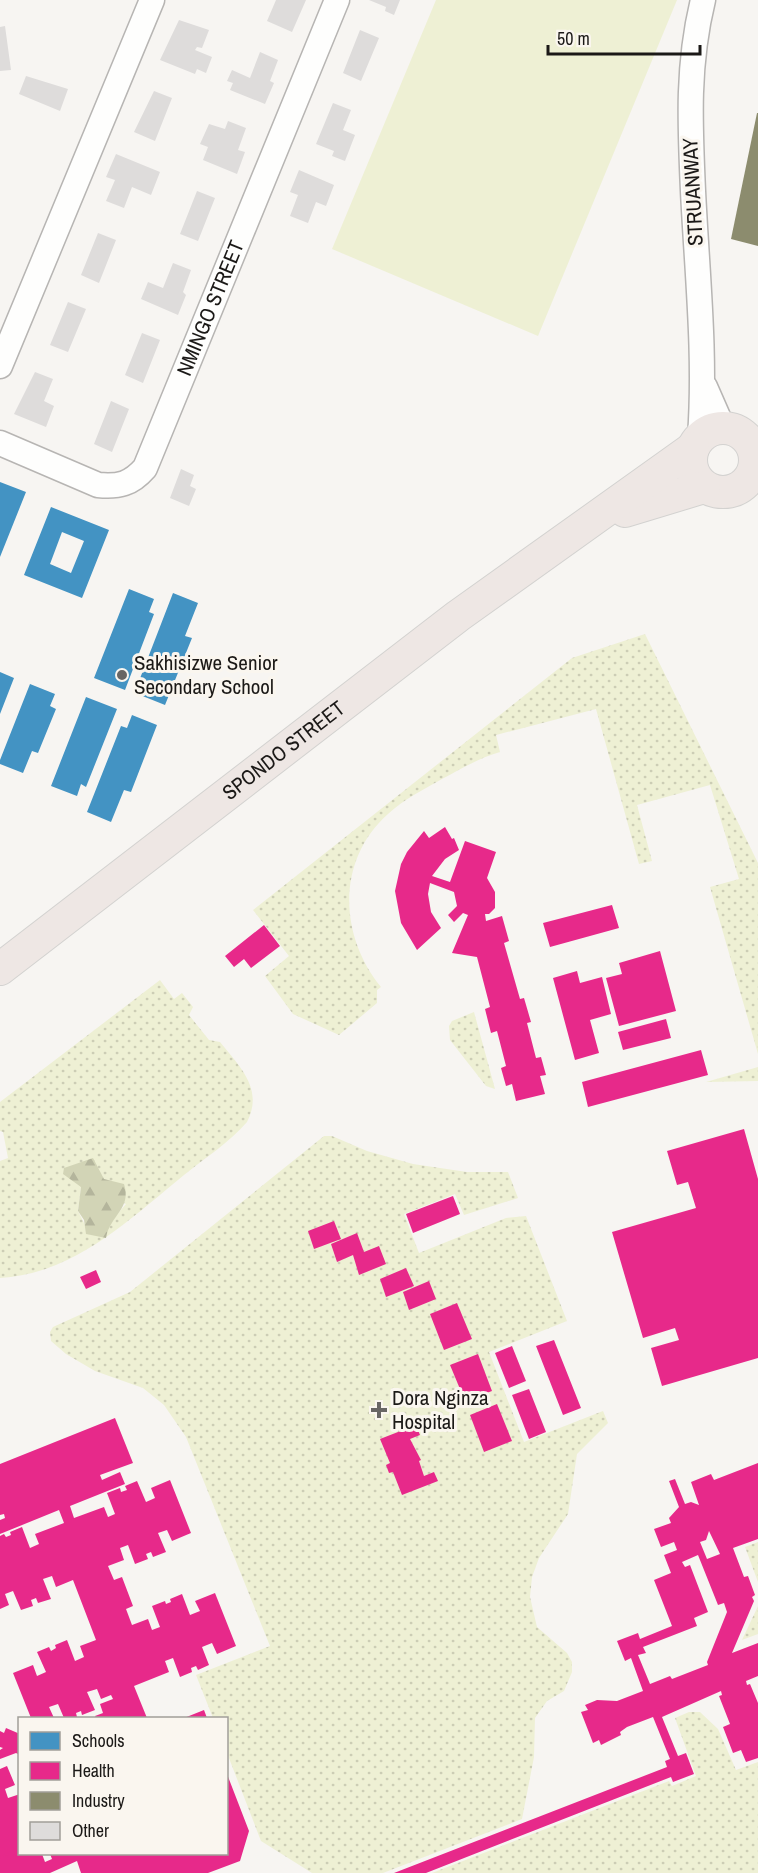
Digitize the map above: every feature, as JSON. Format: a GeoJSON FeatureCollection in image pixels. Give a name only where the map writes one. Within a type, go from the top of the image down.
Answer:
{"type":"FeatureCollection","features":[{"type":"Feature","properties":{"kind":"main road"},"geometry":{"type":"LineString","coordinates":[[722,435],[747,438],[753,450],[756,467],[738,489],[721,493],[704,487],[692,469],[722,435]]}},
{"type":"Feature","properties":{"kind":"main road","name":"SPONDO STREET"},"geometry":{"type":"LineString","coordinates":[[0,969],[458,616],[668,468],[722,435]]}},
{"type":"Feature","properties":{"kind":"main road","name":"SPONDO STREET"},"geometry":{"type":"LineString","coordinates":[[572,534],[624,511],[704,487]]}},
{"type":"Feature","properties":{"kind":"street"},"geometry":{"type":"LineString","coordinates":[[0,366],[152,0]]}},
{"type":"Feature","properties":{"kind":"street","name":"NMINGO STREET"},"geometry":{"type":"LineString","coordinates":[[0,443],[98,485],[116,487],[128,483],[145,468],[337,0]]}},
{"type":"Feature","properties":{"kind":"street","name":"STRUANWAY"},"geometry":{"type":"LineString","coordinates":[[704,0],[695,32],[689,86],[704,385],[722,435]]}},
{"type":"Feature","properties":{"kind":"green space"},"geometry":{"type":"Polygon","coordinates":[[[436,0],[677,0],[538,336],[332,249],[436,0]]]}},
{"type":"Feature","properties":{"kind":"green space"},"geometry":{"type":"Polygon","coordinates":[[[645,634],[758,863],[758,1054],[710,887],[739,879],[710,785],[637,805],[652,861],[639,864],[596,709],[496,735],[500,752],[442,779],[407,799],[388,814],[371,833],[359,853],[352,876],[349,899],[351,922],[357,945],[367,967],[381,987],[377,990],[377,1003],[339,1035],[293,1014],[265,976],[289,956],[253,910],[572,658],[645,634]]]}},
{"type":"Feature","properties":{"kind":"green space"},"geometry":{"type":"Polygon","coordinates":[[[160,980],[174,999],[182,993],[193,1007],[189,1015],[209,1040],[220,1042],[235,1060],[247,1079],[253,1099],[252,1110],[247,1122],[233,1136],[100,1242],[52,1266],[27,1274],[0,1278],[0,1161],[8,1158],[3,1132],[0,1131],[0,1102],[160,980]],[[81,1187],[78,1211],[90,1235],[99,1235],[126,1204],[81,1187]]]}},
{"type":"Feature","properties":{"kind":"green space"},"geometry":{"type":"Polygon","coordinates":[[[474,1012],[495,1089],[486,1086],[450,1040],[449,1026],[452,1021],[474,1012]]]}},
{"type":"Feature","properties":{"kind":"green space"},"geometry":{"type":"Polygon","coordinates":[[[758,1067],[758,1081],[706,1082],[758,1067]]]}},
{"type":"Feature","properties":{"kind":"green space"},"geometry":{"type":"Polygon","coordinates":[[[324,1136],[332,1136],[367,1151],[413,1164],[467,1172],[508,1172],[518,1198],[464,1215],[455,1194],[404,1214],[419,1253],[506,1218],[526,1216],[567,1321],[489,1352],[524,1442],[603,1411],[608,1423],[577,1454],[568,1514],[539,1558],[532,1577],[530,1597],[537,1627],[567,1653],[572,1662],[572,1672],[564,1691],[547,1701],[535,1718],[534,1757],[522,1819],[383,1873],[312,1873],[261,1841],[228,1756],[228,1717],[213,1717],[196,1675],[270,1646],[186,1437],[164,1405],[143,1388],[95,1371],[66,1354],[51,1341],[50,1332],[53,1327],[130,1292],[324,1136]]]}},
{"type":"Feature","properties":{"kind":"green space"},"geometry":{"type":"Polygon","coordinates":[[[93,1158],[104,1179],[124,1184],[126,1193],[123,1206],[108,1230],[106,1238],[86,1234],[84,1220],[78,1211],[81,1187],[63,1174],[64,1168],[93,1158]]]}},
{"type":"Feature","properties":{"kind":"green space"},"geometry":{"type":"Polygon","coordinates":[[[758,1542],[758,1582],[745,1547],[758,1542]]]}},
{"type":"Feature","properties":{"kind":"green space"},"geometry":{"type":"Polygon","coordinates":[[[758,1606],[758,1634],[742,1640],[758,1606]]]}},
{"type":"Feature","properties":{"kind":"green space"},"geometry":{"type":"Polygon","coordinates":[[[689,1712],[700,1712],[718,1729],[736,1770],[758,1762],[758,1873],[432,1873],[669,1781],[672,1786],[696,1776],[675,1718],[689,1712]]]}},
{"type":"Feature","properties":{"kind":"building: Schools"},"geometry":{"type":"Polygon","coordinates":[[[0,482],[26,492],[0,557],[0,482]]]}},
{"type":"Feature","properties":{"kind":"building: Schools"},"geometry":{"type":"Polygon","coordinates":[[[51,507],[109,530],[82,598],[24,575],[51,507]],[[62,532],[50,564],[71,573],[84,541],[62,532]]]}},
{"type":"Feature","properties":{"kind":"building: Schools"},"geometry":{"type":"Polygon","coordinates":[[[129,589],[154,599],[149,612],[154,614],[125,690],[94,678],[129,589]]]}},
{"type":"Feature","properties":{"kind":"building: Schools"},"geometry":{"type":"Polygon","coordinates":[[[173,593],[198,603],[185,636],[192,638],[165,705],[140,695],[145,683],[139,681],[173,593]]]}},
{"type":"Feature","properties":{"kind":"building: Schools"},"geometry":{"type":"Polygon","coordinates":[[[0,672],[14,678],[0,714],[0,672]]]}},
{"type":"Feature","properties":{"kind":"building: Schools"},"geometry":{"type":"Polygon","coordinates":[[[30,684],[55,694],[50,706],[56,709],[38,753],[32,751],[23,773],[0,764],[0,760],[30,684]]]}},
{"type":"Feature","properties":{"kind":"building: Schools"},"geometry":{"type":"Polygon","coordinates":[[[86,697],[117,709],[86,787],[81,784],[77,796],[51,786],[86,697]]]}},
{"type":"Feature","properties":{"kind":"building: Schools"},"geometry":{"type":"Polygon","coordinates":[[[132,715],[157,725],[131,792],[124,790],[111,822],[87,812],[121,726],[127,728],[132,715]]]}},
{"type":"Feature","properties":{"kind":"building: Health"},"geometry":{"type":"Polygon","coordinates":[[[445,827],[452,839],[454,838],[459,850],[445,859],[432,876],[450,882],[465,841],[496,852],[487,878],[495,892],[495,908],[489,914],[485,914],[486,921],[502,916],[509,941],[504,943],[520,999],[524,998],[531,1022],[527,1023],[536,1058],[541,1057],[546,1075],[540,1076],[545,1094],[516,1101],[512,1084],[506,1086],[501,1068],[506,1066],[497,1031],[491,1033],[485,1009],[490,1007],[477,957],[452,953],[468,915],[463,913],[454,922],[448,915],[457,906],[454,892],[430,883],[428,894],[431,912],[441,928],[417,950],[401,923],[395,891],[401,864],[407,852],[424,831],[429,838],[445,827]]]}},
{"type":"Feature","properties":{"kind":"building: Health"},"geometry":{"type":"Polygon","coordinates":[[[612,905],[619,928],[550,947],[543,923],[612,905]]]}},
{"type":"Feature","properties":{"kind":"building: Health"},"geometry":{"type":"Polygon","coordinates":[[[264,925],[280,946],[251,968],[244,959],[234,967],[225,956],[264,925]]]}},
{"type":"Feature","properties":{"kind":"building: Health"},"geometry":{"type":"Polygon","coordinates":[[[660,951],[676,1011],[619,1026],[606,978],[622,974],[619,963],[660,951]]]}},
{"type":"Feature","properties":{"kind":"building: Health"},"geometry":{"type":"Polygon","coordinates":[[[577,971],[580,983],[602,977],[611,1014],[590,1020],[599,1053],[575,1060],[553,978],[577,971]]]}},
{"type":"Feature","properties":{"kind":"building: Health"},"geometry":{"type":"Polygon","coordinates":[[[666,1019],[671,1038],[623,1050],[618,1032],[666,1019]]]}},
{"type":"Feature","properties":{"kind":"building: Health"},"geometry":{"type":"Polygon","coordinates":[[[701,1050],[708,1075],[588,1107],[582,1082],[701,1050]]]}},
{"type":"Feature","properties":{"kind":"building: Health"},"geometry":{"type":"Polygon","coordinates":[[[744,1129],[758,1179],[758,1358],[662,1386],[651,1348],[679,1340],[675,1328],[643,1338],[612,1232],[696,1208],[688,1182],[677,1185],[667,1151],[744,1129]]]}},
{"type":"Feature","properties":{"kind":"building: Health"},"geometry":{"type":"Polygon","coordinates":[[[453,1196],[460,1214],[413,1233],[406,1214],[453,1196]]]}},
{"type":"Feature","properties":{"kind":"building: Health"},"geometry":{"type":"Polygon","coordinates":[[[334,1221],[341,1239],[314,1249],[308,1231],[334,1221]]]}},
{"type":"Feature","properties":{"kind":"building: Health"},"geometry":{"type":"Polygon","coordinates":[[[357,1233],[364,1252],[379,1246],[386,1264],[359,1275],[353,1255],[337,1262],[331,1244],[357,1233]]]}},
{"type":"Feature","properties":{"kind":"building: Health"},"geometry":{"type":"Polygon","coordinates":[[[406,1268],[414,1286],[386,1297],[380,1279],[406,1268]]]}},
{"type":"Feature","properties":{"kind":"building: Health"},"geometry":{"type":"Polygon","coordinates":[[[96,1270],[101,1282],[86,1289],[80,1277],[96,1270]]]}},
{"type":"Feature","properties":{"kind":"building: Health"},"geometry":{"type":"Polygon","coordinates":[[[429,1281],[436,1299],[409,1310],[403,1292],[429,1281]]]}},
{"type":"Feature","properties":{"kind":"building: Health"},"geometry":{"type":"Polygon","coordinates":[[[457,1303],[472,1339],[444,1350],[430,1314],[457,1303]]]}},
{"type":"Feature","properties":{"kind":"building: Health"},"geometry":{"type":"Polygon","coordinates":[[[554,1340],[581,1408],[563,1415],[536,1346],[554,1340]]]}},
{"type":"Feature","properties":{"kind":"building: Health"},"geometry":{"type":"Polygon","coordinates":[[[512,1346],[526,1381],[509,1388],[495,1353],[512,1346]]]}},
{"type":"Feature","properties":{"kind":"building: Health"},"geometry":{"type":"Polygon","coordinates":[[[478,1354],[492,1391],[465,1401],[450,1365],[478,1354]]]}},
{"type":"Feature","properties":{"kind":"building: Health"},"geometry":{"type":"Polygon","coordinates":[[[529,1389],[546,1432],[529,1439],[512,1395],[529,1389]]]}},
{"type":"Feature","properties":{"kind":"building: Health"},"geometry":{"type":"Polygon","coordinates":[[[497,1404],[512,1441],[484,1452],[470,1415],[497,1404]]]}},
{"type":"Feature","properties":{"kind":"building: Health"},"geometry":{"type":"Polygon","coordinates":[[[115,1418],[133,1463],[100,1475],[102,1480],[120,1472],[125,1484],[70,1506],[74,1518],[104,1507],[108,1517],[115,1514],[107,1493],[120,1488],[121,1492],[127,1490],[125,1486],[137,1481],[146,1502],[155,1498],[151,1488],[170,1480],[191,1533],[172,1541],[167,1530],[158,1533],[166,1552],[153,1557],[151,1552],[146,1554],[148,1559],[135,1564],[128,1545],[120,1548],[124,1560],[108,1566],[114,1580],[122,1577],[133,1606],[126,1609],[132,1625],[148,1619],[152,1630],[160,1627],[152,1606],[165,1601],[166,1604],[171,1602],[170,1599],[182,1594],[190,1615],[200,1611],[195,1601],[215,1593],[236,1646],[217,1654],[212,1643],[202,1647],[209,1665],[198,1670],[196,1666],[191,1668],[192,1672],[180,1677],[173,1658],[165,1661],[169,1672],[134,1686],[147,1717],[96,1717],[103,1713],[100,1704],[113,1699],[111,1695],[101,1699],[97,1689],[87,1692],[95,1710],[82,1715],[81,1711],[76,1713],[77,1717],[64,1717],[58,1704],[49,1707],[54,1717],[31,1717],[13,1673],[33,1665],[37,1676],[46,1672],[37,1652],[49,1647],[51,1651],[56,1648],[55,1645],[67,1640],[75,1661],[84,1657],[80,1646],[96,1640],[73,1580],[56,1587],[52,1576],[43,1579],[51,1599],[38,1603],[36,1598],[31,1600],[33,1606],[21,1610],[13,1591],[5,1594],[9,1605],[0,1609],[0,1536],[11,1535],[10,1532],[22,1527],[30,1548],[39,1544],[35,1534],[64,1523],[59,1510],[0,1534],[0,1520],[5,1518],[4,1514],[0,1515],[0,1464],[115,1418]]]}},
{"type":"Feature","properties":{"kind":"building: Health"},"geometry":{"type":"Polygon","coordinates":[[[416,1425],[420,1435],[410,1439],[421,1460],[419,1461],[424,1476],[434,1472],[438,1481],[402,1495],[393,1472],[389,1473],[386,1465],[390,1463],[380,1439],[416,1425]]]}},
{"type":"Feature","properties":{"kind":"building: Health"},"geometry":{"type":"Polygon","coordinates":[[[758,1463],[758,1539],[733,1548],[744,1577],[748,1576],[755,1595],[752,1597],[754,1601],[732,1653],[758,1643],[758,1676],[746,1681],[747,1685],[750,1684],[758,1703],[758,1758],[746,1762],[741,1750],[733,1753],[723,1727],[730,1724],[719,1696],[722,1695],[721,1691],[662,1717],[678,1756],[686,1753],[694,1774],[673,1782],[671,1777],[426,1873],[394,1873],[667,1767],[665,1761],[670,1759],[653,1717],[627,1727],[620,1732],[621,1735],[601,1745],[599,1740],[593,1743],[581,1712],[588,1710],[585,1705],[597,1700],[617,1701],[643,1691],[631,1658],[625,1661],[617,1641],[638,1633],[640,1639],[672,1626],[654,1580],[671,1573],[664,1555],[677,1550],[674,1542],[661,1547],[654,1529],[671,1523],[669,1518],[679,1507],[669,1481],[675,1479],[685,1504],[691,1502],[699,1505],[691,1482],[711,1474],[714,1480],[758,1463]],[[709,1531],[706,1540],[700,1542],[707,1559],[720,1554],[709,1531]],[[698,1555],[682,1562],[685,1567],[690,1565],[708,1612],[694,1618],[697,1626],[643,1647],[646,1653],[638,1655],[650,1684],[670,1676],[672,1679],[708,1665],[707,1662],[727,1612],[724,1603],[718,1605],[698,1555]]]}},
{"type":"Feature","properties":{"kind":"building: Health"},"geometry":{"type":"Polygon","coordinates":[[[204,1710],[207,1717],[186,1717],[204,1710]]]}},
{"type":"Feature","properties":{"kind":"building: Health"},"geometry":{"type":"Polygon","coordinates":[[[6,1728],[18,1733],[18,1754],[0,1759],[0,1750],[3,1748],[0,1747],[0,1731],[4,1733],[6,1728]]]}},
{"type":"Feature","properties":{"kind":"building: Health"},"geometry":{"type":"Polygon","coordinates":[[[7,1766],[15,1785],[5,1789],[8,1798],[18,1795],[18,1855],[42,1855],[45,1862],[52,1859],[50,1855],[228,1855],[228,1777],[249,1831],[240,1861],[208,1873],[81,1873],[77,1861],[50,1873],[0,1873],[0,1769],[7,1766]]]}},
{"type":"Feature","properties":{"kind":"building: Industry"},"geometry":{"type":"Polygon","coordinates":[[[758,113],[758,246],[731,239],[758,113]]]}},
{"type":"Feature","properties":{"kind":"building: Other"},"geometry":{"type":"Polygon","coordinates":[[[276,0],[306,0],[292,32],[267,21],[276,0]]]}},
{"type":"Feature","properties":{"kind":"building: Other"},"geometry":{"type":"Polygon","coordinates":[[[369,0],[400,0],[394,15],[385,11],[386,7],[369,0]]]}},
{"type":"Feature","properties":{"kind":"building: Other"},"geometry":{"type":"Polygon","coordinates":[[[179,20],[209,30],[202,48],[197,47],[195,50],[212,57],[206,73],[197,69],[195,74],[160,60],[179,20]]]}},
{"type":"Feature","properties":{"kind":"building: Other"},"geometry":{"type":"Polygon","coordinates":[[[5,26],[11,70],[0,71],[0,27],[5,26]]]}},
{"type":"Feature","properties":{"kind":"building: Other"},"geometry":{"type":"Polygon","coordinates":[[[360,30],[379,38],[361,81],[343,73],[360,30]]]}},
{"type":"Feature","properties":{"kind":"building: Other"},"geometry":{"type":"Polygon","coordinates":[[[260,52],[278,60],[270,81],[274,83],[265,104],[230,90],[233,83],[227,81],[232,70],[250,78],[260,52]]]}},
{"type":"Feature","properties":{"kind":"building: Other"},"geometry":{"type":"Polygon","coordinates":[[[26,76],[68,89],[60,111],[19,94],[26,76]]]}},
{"type":"Feature","properties":{"kind":"building: Other"},"geometry":{"type":"Polygon","coordinates":[[[154,91],[172,98],[155,141],[134,132],[154,91]]]}},
{"type":"Feature","properties":{"kind":"building: Other"},"geometry":{"type":"Polygon","coordinates":[[[333,103],[351,110],[343,130],[355,135],[345,161],[332,156],[334,151],[316,144],[333,103]]]}},
{"type":"Feature","properties":{"kind":"building: Other"},"geometry":{"type":"Polygon","coordinates":[[[228,121],[246,128],[238,150],[245,152],[237,174],[203,160],[208,147],[200,144],[209,124],[225,129],[228,121]]]}},
{"type":"Feature","properties":{"kind":"building: Other"},"geometry":{"type":"Polygon","coordinates":[[[116,154],[160,172],[151,195],[132,187],[124,208],[106,201],[115,180],[106,177],[116,154]]]}},
{"type":"Feature","properties":{"kind":"building: Other"},"geometry":{"type":"Polygon","coordinates":[[[299,170],[334,185],[326,206],[316,202],[308,223],[290,216],[298,195],[290,192],[299,170]]]}},
{"type":"Feature","properties":{"kind":"building: Other"},"geometry":{"type":"Polygon","coordinates":[[[197,191],[215,198],[198,241],[180,234],[197,191]]]}},
{"type":"Feature","properties":{"kind":"building: Other"},"geometry":{"type":"Polygon","coordinates":[[[98,233],[116,240],[99,283],[81,275],[98,233]]]}},
{"type":"Feature","properties":{"kind":"building: Other"},"geometry":{"type":"Polygon","coordinates":[[[173,263],[191,270],[183,292],[186,295],[178,315],[141,299],[148,282],[163,288],[173,263]]]}},
{"type":"Feature","properties":{"kind":"building: Other"},"geometry":{"type":"Polygon","coordinates":[[[68,302],[86,309],[68,352],[50,345],[68,302]]]}},
{"type":"Feature","properties":{"kind":"building: Other"},"geometry":{"type":"Polygon","coordinates":[[[142,333],[160,340],[143,383],[125,375],[142,333]]]}},
{"type":"Feature","properties":{"kind":"building: Other"},"geometry":{"type":"Polygon","coordinates":[[[35,372],[53,379],[44,401],[54,406],[46,427],[14,414],[35,372]]]}},
{"type":"Feature","properties":{"kind":"building: Other"},"geometry":{"type":"Polygon","coordinates":[[[111,401],[129,409],[112,452],[94,444],[111,401]]]}},
{"type":"Feature","properties":{"kind":"building: Other"},"geometry":{"type":"Polygon","coordinates":[[[181,469],[194,475],[190,486],[196,489],[189,506],[170,498],[181,469]]]}},
{"type":"Feature","properties":{"kind":"place","name":"Sakhisizwe Senior Secondary School"},"geometry":{"type":"Point","coordinates":[122,675]}},
{"type":"Feature","properties":{"kind":"place","name":"Dora Nginza Hospital"},"geometry":{"type":"Point","coordinates":[379,1410]}}]}
